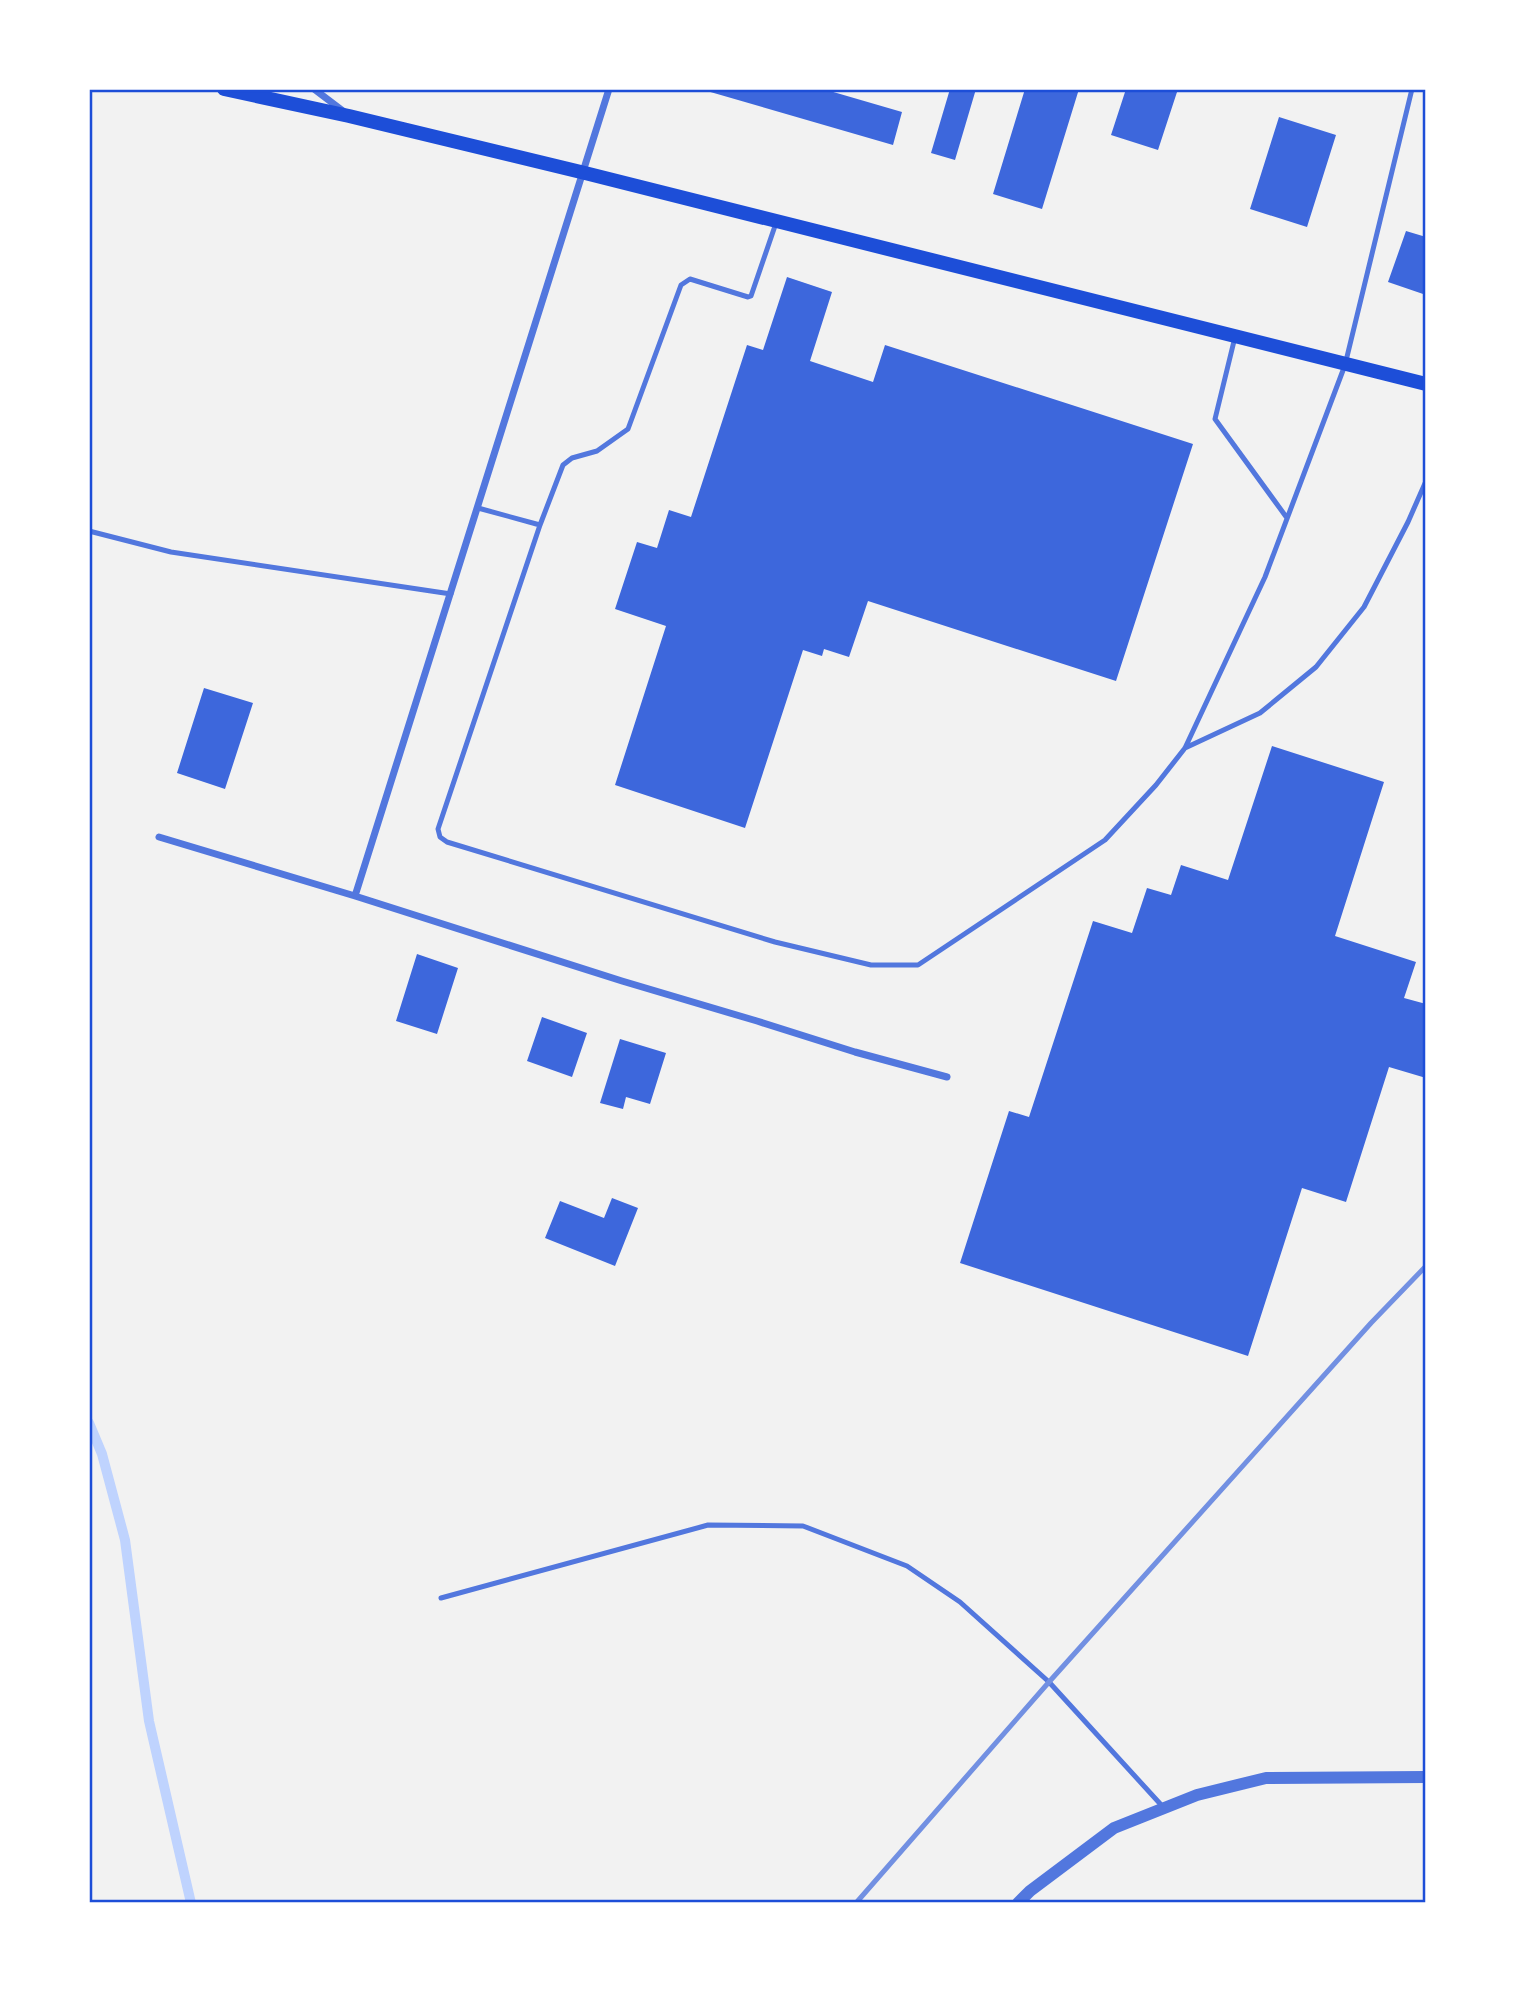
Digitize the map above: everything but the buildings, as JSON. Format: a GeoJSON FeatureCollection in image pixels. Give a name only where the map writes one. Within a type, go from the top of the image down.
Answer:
{"type":"FeatureCollection","features":[{"type":"Feature","properties":{"kind":"main road"},"geometry":{"type":"LineString","coordinates":[[224,89],[585,173],[1426,384]]}},
{"type":"Feature","properties":{"kind":"street"},"geometry":{"type":"LineString","coordinates":[[314,89],[349,116]]}},
{"type":"Feature","properties":{"kind":"street"},"geometry":{"type":"LineString","coordinates":[[355,896],[585,173],[609,89]]}},
{"type":"Feature","properties":{"kind":"street"},"geometry":{"type":"LineString","coordinates":[[159,837],[855,1052],[947,1077]]}},
{"type":"Feature","properties":{"kind":"street"},"geometry":{"type":"LineString","coordinates":[[1018,1903],[1114,1828],[1197,1795],[1266,1779],[1426,1777]]}},
{"type":"Feature","properties":{"kind":"lane"},"geometry":{"type":"LineString","coordinates":[[776,221],[751,296],[690,279],[681,285],[628,429],[597,451],[572,458],[563,465],[438,829],[440,837],[447,842],[775,942],[871,965],[918,965],[1105,840],[1156,785],[1185,748],[1265,576],[1345,365],[1412,89]]}},
{"type":"Feature","properties":{"kind":"lane"},"geometry":{"type":"LineString","coordinates":[[1235,337],[1215,419],[1287,519]]}},
{"type":"Feature","properties":{"kind":"lane"},"geometry":{"type":"LineString","coordinates":[[1185,748],[1260,713],[1316,667],[1364,607],[1426,481]]}},
{"type":"Feature","properties":{"kind":"lane"},"geometry":{"type":"LineString","coordinates":[[478,508],[540,526]]}},
{"type":"Feature","properties":{"kind":"lane"},"geometry":{"type":"LineString","coordinates":[[89,531],[171,552],[451,594]]}},
{"type":"Feature","properties":{"kind":"lane"},"geometry":{"type":"LineString","coordinates":[[441,1598],[708,1525],[803,1526],[907,1566],[960,1602],[1049,1682],[1164,1808]]}},
{"type":"Feature","properties":{"kind":"waterway"},"geometry":{"type":"LineString","coordinates":[[89,1423],[102,1454],[125,1540],[149,1721],[191,1903]]}},
{"type":"Feature","properties":{"kind":"railway"},"geometry":{"type":"LineString","coordinates":[[856,1903],[1049,1682],[1371,1323],[1426,1266]]}}]}
